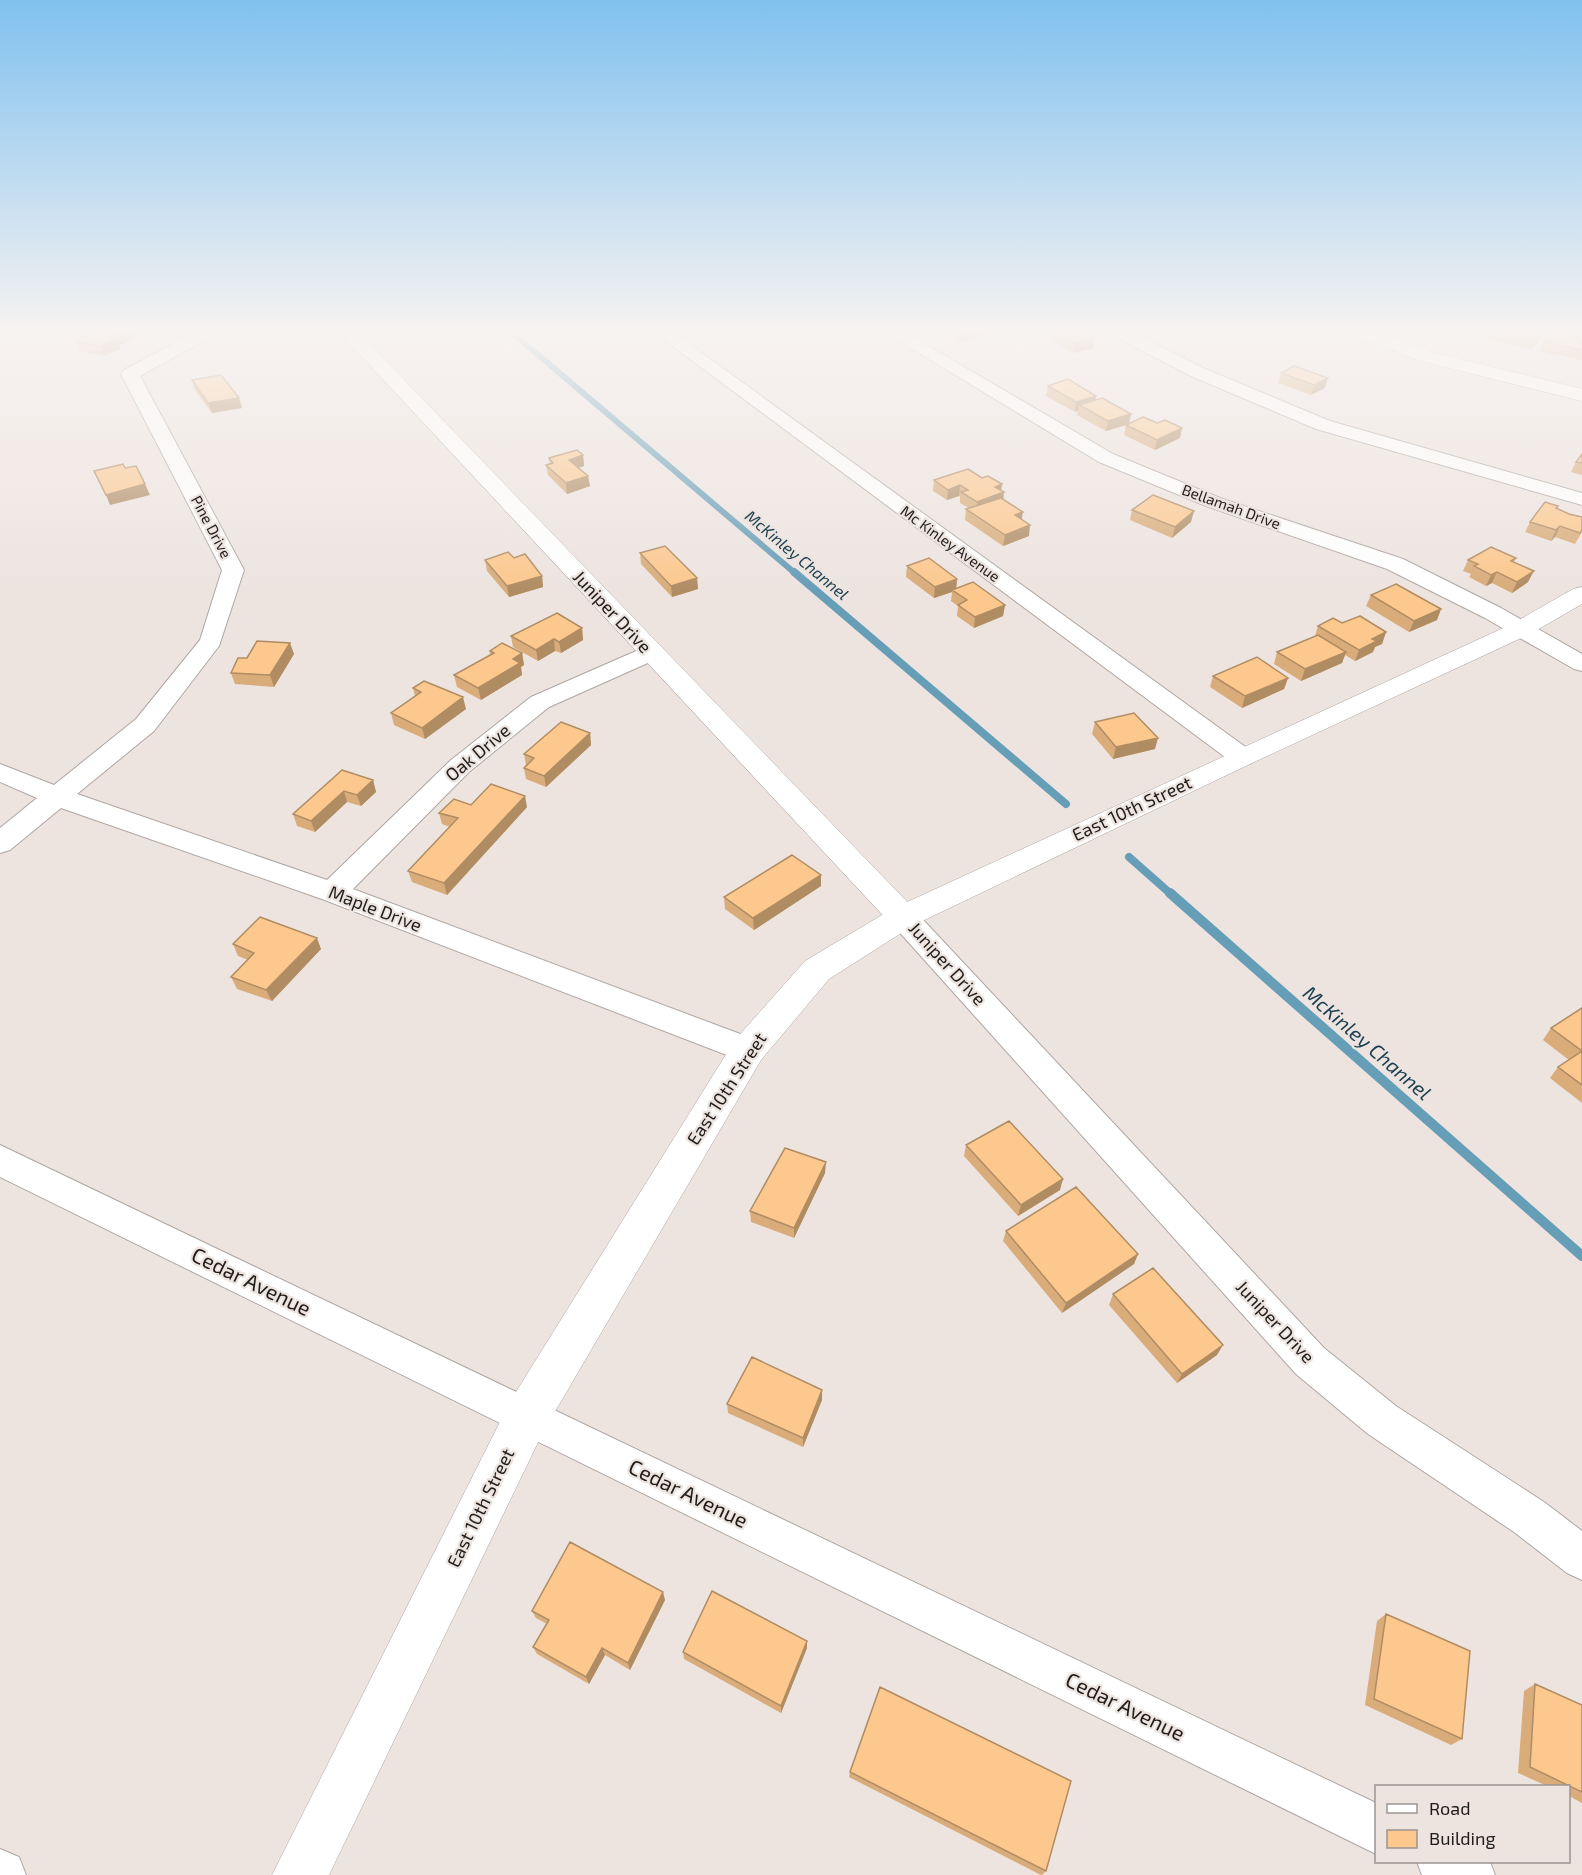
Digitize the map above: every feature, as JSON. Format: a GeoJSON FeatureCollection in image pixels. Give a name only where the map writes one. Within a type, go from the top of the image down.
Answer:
{"type":"FeatureCollection","features":[{"type":"Feature","properties":{"kind":"main road","name":"Juniper Drive"},"geometry":{"type":"LineString","coordinates":[[428,418],[903,916]]}},
{"type":"Feature","properties":{"kind":"main road","name":"East 10th Street"},"geometry":{"type":"LineString","coordinates":[[300,1875],[527,1416],[748,1050],[816,970],[903,916],[1521,629],[1582,594]]}},
{"type":"Feature","properties":{"kind":"street","name":"Pine Drive"},"geometry":{"type":"LineString","coordinates":[[58,797],[145,725],[211,641],[233,570],[152,418]]}},
{"type":"Feature","properties":{"kind":"street","name":"Mc Kinley Avenue"},"geometry":{"type":"LineString","coordinates":[[778,418],[1242,757]]}},
{"type":"Feature","properties":{"kind":"street","name":"Bellamah Drive"},"geometry":{"type":"LineString","coordinates":[[1037,418],[1106,458],[1213,502],[1395,564],[1521,629],[1582,664]]}},
{"type":"Feature","properties":{"kind":"street"},"geometry":{"type":"LineString","coordinates":[[1307,418],[1582,499]]}},
{"type":"Feature","properties":{"kind":"street","name":"Oak Drive"},"geometry":{"type":"LineString","coordinates":[[332,892],[460,766],[540,702],[651,653]]}},
{"type":"Feature","properties":{"kind":"street","name":"Maple Drive"},"geometry":{"type":"LineString","coordinates":[[0,772],[58,797],[332,892],[748,1050]]}},
{"type":"Feature","properties":{"kind":"street"},"geometry":{"type":"LineString","coordinates":[[0,843],[58,797]]}},
{"type":"Feature","properties":{"kind":"street","name":"Juniper Drive"},"geometry":{"type":"LineString","coordinates":[[903,916],[1310,1361],[1382,1420],[1528,1517],[1582,1558]]}},
{"type":"Feature","properties":{"kind":"street","name":"Cedar Avenue"},"geometry":{"type":"LineString","coordinates":[[0,1160],[1375,1828]]}},
{"type":"Feature","properties":{"kind":"street"},"geometry":{"type":"LineString","coordinates":[[1444,1863],[1470,1875]]}},
{"type":"Feature","properties":{"kind":"building"},"geometry":{"type":"Polygon","coordinates":[[[1102,418],[1120,418],[1108,421],[1102,418]]]}},
{"type":"Feature","properties":{"kind":"building"},"geometry":{"type":"Polygon","coordinates":[[[1144,418],[1157,423],[1165,420],[1182,428],[1157,440],[1126,425],[1144,418]]]}},
{"type":"Feature","properties":{"kind":"building"},"geometry":{"type":"Polygon","coordinates":[[[577,450],[583,455],[569,460],[588,476],[566,483],[546,465],[553,463],[549,458],[577,450]]]}},
{"type":"Feature","properties":{"kind":"building"},"geometry":{"type":"Polygon","coordinates":[[[1582,454],[1582,463],[1576,462],[1582,454]]]}},
{"type":"Feature","properties":{"kind":"building"},"geometry":{"type":"Polygon","coordinates":[[[123,464],[125,468],[136,466],[145,484],[106,495],[94,471],[123,464]]]}},
{"type":"Feature","properties":{"kind":"building"},"geometry":{"type":"Polygon","coordinates":[[[968,469],[982,478],[988,476],[1002,484],[995,487],[1004,492],[977,502],[961,492],[968,490],[960,485],[948,490],[934,480],[968,469]]]}},
{"type":"Feature","properties":{"kind":"building"},"geometry":{"type":"Polygon","coordinates":[[[1153,495],[1194,511],[1175,527],[1132,510],[1153,495]]]}},
{"type":"Feature","properties":{"kind":"building"},"geometry":{"type":"Polygon","coordinates":[[[1001,498],[1023,512],[1015,515],[1030,525],[1005,535],[966,509],[1001,498]]]}},
{"type":"Feature","properties":{"kind":"building"},"geometry":{"type":"Polygon","coordinates":[[[1545,502],[1558,506],[1556,508],[1569,514],[1582,517],[1580,533],[1560,526],[1556,530],[1530,522],[1545,502]]]}},
{"type":"Feature","properties":{"kind":"building"},"geometry":{"type":"Polygon","coordinates":[[[665,546],[697,578],[671,586],[640,553],[665,546]]]}},
{"type":"Feature","properties":{"kind":"building"},"geometry":{"type":"Polygon","coordinates":[[[1491,547],[1516,558],[1511,561],[1534,571],[1517,582],[1497,572],[1491,575],[1474,566],[1478,564],[1468,560],[1491,547]]]}},
{"type":"Feature","properties":{"kind":"building"},"geometry":{"type":"Polygon","coordinates":[[[508,552],[514,558],[525,554],[542,576],[507,586],[485,560],[508,552]]]}},
{"type":"Feature","properties":{"kind":"building"},"geometry":{"type":"Polygon","coordinates":[[[929,558],[957,579],[935,587],[907,566],[929,558]]]}},
{"type":"Feature","properties":{"kind":"building"},"geometry":{"type":"Polygon","coordinates":[[[973,582],[1005,605],[975,617],[958,605],[967,600],[952,590],[973,582]]]}},
{"type":"Feature","properties":{"kind":"building"},"geometry":{"type":"Polygon","coordinates":[[[1396,584],[1441,609],[1414,621],[1371,595],[1396,584]]]}},
{"type":"Feature","properties":{"kind":"building"},"geometry":{"type":"Polygon","coordinates":[[[557,613],[582,628],[559,642],[554,639],[536,650],[511,636],[557,613]]]}},
{"type":"Feature","properties":{"kind":"building"},"geometry":{"type":"Polygon","coordinates":[[[1360,616],[1386,632],[1372,639],[1377,641],[1359,650],[1318,626],[1333,618],[1342,623],[1360,616]]]}},
{"type":"Feature","properties":{"kind":"building"},"geometry":{"type":"Polygon","coordinates":[[[1318,635],[1346,652],[1305,669],[1277,652],[1318,635]]]}},
{"type":"Feature","properties":{"kind":"building"},"geometry":{"type":"Polygon","coordinates":[[[257,641],[290,643],[270,675],[231,673],[238,658],[247,658],[257,641]]]}},
{"type":"Feature","properties":{"kind":"building"},"geometry":{"type":"Polygon","coordinates":[[[502,643],[522,653],[513,659],[520,663],[478,688],[454,675],[494,653],[490,651],[502,643]]]}},
{"type":"Feature","properties":{"kind":"building"},"geometry":{"type":"Polygon","coordinates":[[[1257,657],[1288,678],[1245,696],[1213,676],[1257,657]]]}},
{"type":"Feature","properties":{"kind":"building"},"geometry":{"type":"Polygon","coordinates":[[[424,681],[463,697],[422,728],[391,713],[421,692],[413,688],[424,681]]]}},
{"type":"Feature","properties":{"kind":"building"},"geometry":{"type":"Polygon","coordinates":[[[1134,713],[1158,738],[1116,747],[1095,722],[1134,713]]]}},
{"type":"Feature","properties":{"kind":"building"},"geometry":{"type":"Polygon","coordinates":[[[561,722],[590,733],[544,776],[524,768],[534,758],[524,754],[561,722]]]}},
{"type":"Feature","properties":{"kind":"building"},"geometry":{"type":"Polygon","coordinates":[[[342,770],[373,780],[357,795],[344,791],[311,821],[293,814],[342,770]]]}},
{"type":"Feature","properties":{"kind":"building"},"geometry":{"type":"Polygon","coordinates":[[[491,784],[525,796],[444,883],[408,871],[458,818],[439,813],[454,799],[471,805],[491,784]]]}},
{"type":"Feature","properties":{"kind":"building"},"geometry":{"type":"Polygon","coordinates":[[[792,855],[821,875],[753,918],[724,897],[792,855]]]}},
{"type":"Feature","properties":{"kind":"building"},"geometry":{"type":"Polygon","coordinates":[[[260,917],[317,938],[266,990],[231,977],[254,953],[233,944],[260,917]]]}},
{"type":"Feature","properties":{"kind":"building"},"geometry":{"type":"Polygon","coordinates":[[[1582,1008],[1582,1051],[1551,1028],[1582,1008]]]}},
{"type":"Feature","properties":{"kind":"building"},"geometry":{"type":"Polygon","coordinates":[[[1582,1051],[1582,1085],[1558,1067],[1582,1051]]]}},
{"type":"Feature","properties":{"kind":"building"},"geometry":{"type":"Polygon","coordinates":[[[1009,1121],[1063,1179],[1021,1205],[966,1145],[1009,1121]]]}},
{"type":"Feature","properties":{"kind":"building"},"geometry":{"type":"Polygon","coordinates":[[[785,1148],[826,1162],[794,1228],[750,1211],[785,1148]]]}},
{"type":"Feature","properties":{"kind":"building"},"geometry":{"type":"Polygon","coordinates":[[[1076,1187],[1138,1254],[1066,1303],[1006,1231],[1076,1187]]]}},
{"type":"Feature","properties":{"kind":"building"},"geometry":{"type":"Polygon","coordinates":[[[1153,1268],[1223,1345],[1182,1374],[1113,1294],[1153,1268]]]}},
{"type":"Feature","properties":{"kind":"building"},"geometry":{"type":"Polygon","coordinates":[[[752,1357],[822,1390],[803,1438],[727,1404],[752,1357]]]}},
{"type":"Feature","properties":{"kind":"building"},"geometry":{"type":"Polygon","coordinates":[[[570,1542],[663,1592],[628,1663],[602,1648],[586,1677],[533,1647],[549,1620],[532,1611],[570,1542]]]}},
{"type":"Feature","properties":{"kind":"building"},"geometry":{"type":"Polygon","coordinates":[[[712,1591],[807,1641],[781,1706],[683,1652],[712,1591]]]}},
{"type":"Feature","properties":{"kind":"building"},"geometry":{"type":"Polygon","coordinates":[[[1386,1614],[1470,1651],[1462,1739],[1374,1699],[1386,1614]]]}},
{"type":"Feature","properties":{"kind":"building"},"geometry":{"type":"Polygon","coordinates":[[[1535,1684],[1582,1705],[1582,1792],[1530,1767],[1535,1684]]]}},
{"type":"Feature","properties":{"kind":"building"},"geometry":{"type":"Polygon","coordinates":[[[880,1687],[1071,1781],[1046,1871],[850,1772],[880,1687]]]}},
{"type":"Feature","properties":{"kind":"waterway","name":"McKinley Channel"},"geometry":{"type":"LineString","coordinates":[[612,418],[796,574]]}},
{"type":"Feature","properties":{"kind":"waterway","name":"McKinley Channel"},"geometry":{"type":"LineString","coordinates":[[794,572],[1066,804]]}},
{"type":"Feature","properties":{"kind":"waterway","name":"McKinley Channel"},"geometry":{"type":"LineString","coordinates":[[1129,857],[1172,895]]}},
{"type":"Feature","properties":{"kind":"waterway","name":"McKinley Channel"},"geometry":{"type":"LineString","coordinates":[[1170,893],[1582,1256]]}}]}
